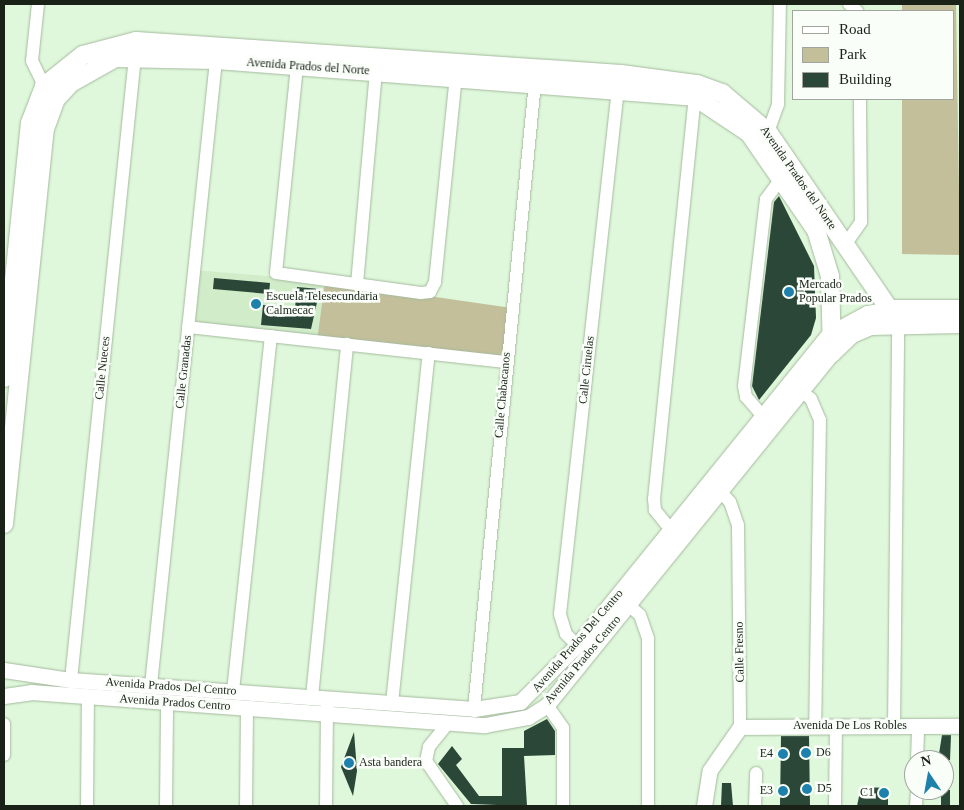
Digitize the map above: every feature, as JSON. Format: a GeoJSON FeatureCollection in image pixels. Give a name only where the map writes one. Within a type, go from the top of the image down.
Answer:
{"type":"FeatureCollection","features":[{"type":"Feature","properties":{"kind":"main road","name":"Avenida Prados del Norte"},"geometry":{"type":"LineString","coordinates":[[4,376],[15,338],[8,294],[44,86],[83,55],[136,41],[417,67],[621,74],[697,84],[737,114],[768,132],[822,226],[830,276],[832,353]]}},
{"type":"Feature","properties":{"kind":"main road","name":"Avenida Prados del Norte"},"geometry":{"type":"LineString","coordinates":[[4,524],[15,338],[37,126],[71,82],[106,61],[136,56],[376,72],[417,67],[456,77],[535,82],[695,97],[737,114],[782,178],[822,226],[845,244],[903,316]]}},
{"type":"Feature","properties":{"kind":"main road"},"geometry":{"type":"LineString","coordinates":[[903,316],[960,309]]}},
{"type":"Feature","properties":{"kind":"main road"},"geometry":{"type":"LineString","coordinates":[[903,316],[960,324]]}},
{"type":"Feature","properties":{"kind":"main road","name":"Avenida Prados Centro"},"geometry":{"type":"LineString","coordinates":[[832,353],[852,334],[903,316]]}},
{"type":"Feature","properties":{"kind":"street"},"geometry":{"type":"LineString","coordinates":[[38,4],[32,61],[44,86]]}},
{"type":"Feature","properties":{"kind":"street"},"geometry":{"type":"LineString","coordinates":[[768,132],[778,104],[780,4]]}},
{"type":"Feature","properties":{"kind":"street","name":"Calle Nueces"},"geometry":{"type":"LineString","coordinates":[[71,680],[136,56]]}},
{"type":"Feature","properties":{"kind":"street","name":"Calle Granadas"},"geometry":{"type":"LineString","coordinates":[[151,685],[216,60]]}},
{"type":"Feature","properties":{"kind":"street"},"geometry":{"type":"LineString","coordinates":[[297,66],[274,265],[283,277],[430,292],[456,77]]}},
{"type":"Feature","properties":{"kind":"street"},"geometry":{"type":"LineString","coordinates":[[357,284],[376,72]]}},
{"type":"Feature","properties":{"kind":"street","name":"Calle Chabacanos"},"geometry":{"type":"LineString","coordinates":[[474,709],[506,362],[535,82]]}},
{"type":"Feature","properties":{"kind":"street","name":"Calle Ciruelas"},"geometry":{"type":"LineString","coordinates":[[577,645],[566,634],[560,614],[618,89]]}},
{"type":"Feature","properties":{"kind":"street"},"geometry":{"type":"LineString","coordinates":[[671,530],[655,510],[654,499],[695,97]]}},
{"type":"Feature","properties":{"kind":"street"},"geometry":{"type":"LineString","coordinates":[[845,244],[861,222],[860,100]]}},
{"type":"Feature","properties":{"kind":"street"},"geometry":{"type":"LineString","coordinates":[[761,414],[749,401],[744,386],[766,199],[782,178]]}},
{"type":"Feature","properties":{"kind":"street","name":"Avenida Prados Del Centro"},"geometry":{"type":"LineString","coordinates":[[4,670],[71,680],[233,692],[322,703],[392,703],[474,709],[520,702],[577,645],[671,530],[761,414],[830,333],[867,313],[903,316]]}},
{"type":"Feature","properties":{"kind":"street"},"geometry":{"type":"LineString","coordinates":[[894,726],[903,316]]}},
{"type":"Feature","properties":{"kind":"street"},"geometry":{"type":"LineString","coordinates":[[188,327],[506,362]]}},
{"type":"Feature","properties":{"kind":"street"},"geometry":{"type":"LineString","coordinates":[[233,692],[271,336]]}},
{"type":"Feature","properties":{"kind":"street"},"geometry":{"type":"LineString","coordinates":[[326,806],[322,703],[347,344]]}},
{"type":"Feature","properties":{"kind":"street"},"geometry":{"type":"LineString","coordinates":[[392,703],[429,353]]}},
{"type":"Feature","properties":{"kind":"street","name":"Avenida Prados Centro"},"geometry":{"type":"LineString","coordinates":[[4,696],[31,692],[247,709],[322,703],[449,722],[506,723],[547,705],[721,492],[800,390],[832,353]]}},
{"type":"Feature","properties":{"kind":"street"},"geometry":{"type":"LineString","coordinates":[[800,390],[811,399],[820,420],[815,726]]}},
{"type":"Feature","properties":{"kind":"street","name":"Calle Fresno"},"geometry":{"type":"LineString","coordinates":[[721,492],[730,502],[738,524],[740,727]]}},
{"type":"Feature","properties":{"kind":"street"},"geometry":{"type":"LineString","coordinates":[[617,596],[630,604],[640,615],[648,638],[648,806]]}},
{"type":"Feature","properties":{"kind":"street"},"geometry":{"type":"LineString","coordinates":[[87,806],[88,697]]}},
{"type":"Feature","properties":{"kind":"street"},"geometry":{"type":"LineString","coordinates":[[166,806],[167,702]]}},
{"type":"Feature","properties":{"kind":"street"},"geometry":{"type":"LineString","coordinates":[[547,705],[563,728],[563,806]]}},
{"type":"Feature","properties":{"kind":"street"},"geometry":{"type":"LineString","coordinates":[[246,806],[247,709]]}},
{"type":"Feature","properties":{"kind":"street"},"geometry":{"type":"LineString","coordinates":[[449,722],[429,747],[426,761],[456,806]]}},
{"type":"Feature","properties":{"kind":"street"},"geometry":{"type":"LineString","coordinates":[[4,724],[4,755]]}},
{"type":"Feature","properties":{"kind":"street"},"geometry":{"type":"LineString","coordinates":[[835,806],[836,726]]}},
{"type":"Feature","properties":{"kind":"street"},"geometry":{"type":"LineString","coordinates":[[917,750],[918,726]]}},
{"type":"Feature","properties":{"kind":"street","name":"Avenida De Los Robles"},"geometry":{"type":"LineString","coordinates":[[740,727],[960,726]]}},
{"type":"Feature","properties":{"kind":"street"},"geometry":{"type":"LineString","coordinates":[[704,806],[710,770],[740,727]]}},
{"type":"Feature","properties":{"kind":"street"},"geometry":{"type":"LineString","coordinates":[[755,806],[756,773]]}},
{"type":"Feature","properties":{"kind":"shaded area","name":"Escuela Telesecundaria Calmecac"},"geometry":{"type":"Polygon","coordinates":[[[194,270],[325,281],[317,341],[188,327],[194,270]]]}},
{"type":"Feature","properties":{"kind":"green space"},"geometry":{"type":"Polygon","coordinates":[[[902,4],[956,4],[960,255],[902,254],[902,100],[954,100],[954,10],[902,10],[902,4]]]}},
{"type":"Feature","properties":{"kind":"green space"},"geometry":{"type":"Polygon","coordinates":[[[325,281],[511,308],[506,362],[317,341],[325,281]]]}},
{"type":"Feature","properties":{"kind":"building","name":"Mercado Popular Prados"},"geometry":{"type":"Polygon","coordinates":[[[779,196],[814,266],[816,318],[811,335],[759,400],[752,386],[774,202],[779,196]]]}},
{"type":"Feature","properties":{"kind":"building"},"geometry":{"type":"Polygon","coordinates":[[[214,278],[270,283],[269,294],[213,289],[214,278]]]}},
{"type":"Feature","properties":{"kind":"building"},"geometry":{"type":"Polygon","coordinates":[[[297,287],[320,289],[311,329],[261,325],[263,305],[295,308],[297,287]]]}},
{"type":"Feature","properties":{"kind":"building"},"geometry":{"type":"Polygon","coordinates":[[[547,719],[555,731],[555,755],[524,756],[527,806],[471,804],[438,764],[452,746],[462,759],[456,765],[479,796],[502,796],[502,748],[524,748],[524,731],[547,719]]]}},
{"type":"Feature","properties":{"kind":"building","name":"Asta bandera"},"geometry":{"type":"Polygon","coordinates":[[[354,732],[357,771],[353,796],[341,767],[354,732]]]}},
{"type":"Feature","properties":{"kind":"building"},"geometry":{"type":"Polygon","coordinates":[[[942,735],[951,735],[950,750],[940,750],[942,735]]]}},
{"type":"Feature","properties":{"kind":"building"},"geometry":{"type":"Polygon","coordinates":[[[781,736],[809,736],[810,806],[780,806],[781,736]]]}},
{"type":"Feature","properties":{"kind":"building"},"geometry":{"type":"Polygon","coordinates":[[[722,783],[731,783],[733,806],[721,806],[722,783]]]}},
{"type":"Feature","properties":{"kind":"building"},"geometry":{"type":"Polygon","coordinates":[[[861,787],[888,788],[888,806],[857,806],[861,787]]]}},
{"type":"Feature","properties":{"kind":"building"},"geometry":{"type":"Polygon","coordinates":[[[941,800],[950,800],[950,806],[941,806],[941,800]]]}},
{"type":"Feature","properties":{"kind":"place","name":"Mercado Popular Prados"},"geometry":{"type":"Point","coordinates":[789,292]}},
{"type":"Feature","properties":{"kind":"place","name":"Escuela Telesecundaria Calmecac"},"geometry":{"type":"Point","coordinates":[256,304]}},
{"type":"Feature","properties":{"kind":"place","name":"D6"},"geometry":{"type":"Point","coordinates":[806,753]}},
{"type":"Feature","properties":{"kind":"place","name":"E4"},"geometry":{"type":"Point","coordinates":[783,754]}},
{"type":"Feature","properties":{"kind":"place","name":"Asta bandera"},"geometry":{"type":"Point","coordinates":[349,763]}},
{"type":"Feature","properties":{"kind":"place","name":"D5"},"geometry":{"type":"Point","coordinates":[807,789]}},
{"type":"Feature","properties":{"kind":"place","name":"E3"},"geometry":{"type":"Point","coordinates":[783,791]}},
{"type":"Feature","properties":{"kind":"place","name":"C1"},"geometry":{"type":"Point","coordinates":[884,793]}}]}
